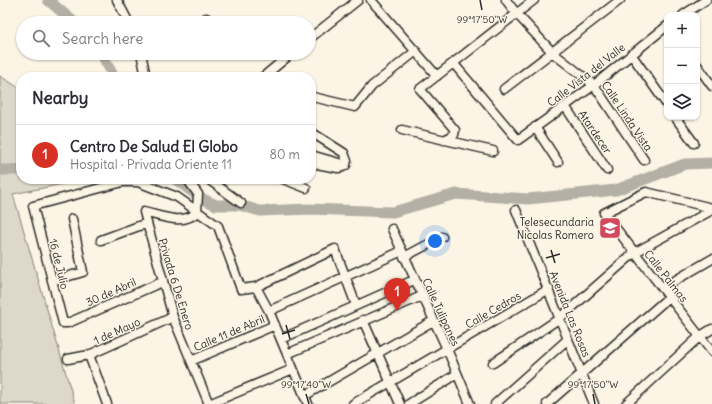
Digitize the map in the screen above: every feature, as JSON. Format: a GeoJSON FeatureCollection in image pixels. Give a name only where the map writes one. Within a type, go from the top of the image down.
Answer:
{"type":"FeatureCollection","features":[{"type":"Feature","properties":{"kind":"street"},"geometry":{"type":"LineString","coordinates":[[117,0],[125,16]]}},
{"type":"Feature","properties":{"kind":"street"},"geometry":{"type":"LineString","coordinates":[[316,33],[358,0]]}},
{"type":"Feature","properties":{"kind":"street"},"geometry":{"type":"LineString","coordinates":[[371,0],[437,76]]}},
{"type":"Feature","properties":{"kind":"street","name":"Calle Linda Vista"},"geometry":{"type":"LineString","coordinates":[[506,0],[516,14],[553,53],[594,85],[644,160]]}},
{"type":"Feature","properties":{"kind":"street"},"geometry":{"type":"LineString","coordinates":[[444,140],[454,135],[454,130],[420,89],[454,64],[534,0]]}},
{"type":"Feature","properties":{"kind":"street"},"geometry":{"type":"LineString","coordinates":[[504,89],[553,53],[620,0]]}},
{"type":"Feature","properties":{"kind":"street"},"geometry":{"type":"LineString","coordinates":[[688,12],[706,0]]}},
{"type":"Feature","properties":{"kind":"street"},"geometry":{"type":"LineString","coordinates":[[316,30],[322,28]]}},
{"type":"Feature","properties":{"kind":"street","name":"Calle Vista del Valle"},"geometry":{"type":"LineString","coordinates":[[454,64],[518,140],[594,85],[664,28]]}},
{"type":"Feature","properties":{"kind":"street"},"geometry":{"type":"LineString","coordinates":[[316,98],[355,107],[372,86],[416,51]]}},
{"type":"Feature","properties":{"kind":"street"},"geometry":{"type":"LineString","coordinates":[[631,54],[664,101]]}},
{"type":"Feature","properties":{"kind":"street"},"geometry":{"type":"LineString","coordinates":[[142,60],[145,72]]}},
{"type":"Feature","properties":{"kind":"street"},"geometry":{"type":"LineString","coordinates":[[269,72],[283,60]]}},
{"type":"Feature","properties":{"kind":"street"},"geometry":{"type":"LineString","coordinates":[[700,68],[709,76],[712,86]]}},
{"type":"Feature","properties":{"kind":"street","name":"Atardecer"},"geometry":{"type":"LineString","coordinates":[[565,106],[607,170]]}},
{"type":"Feature","properties":{"kind":"street"},"geometry":{"type":"LineString","coordinates":[[677,120],[694,143]]}},
{"type":"Feature","properties":{"kind":"street"},"geometry":{"type":"LineString","coordinates":[[535,128],[558,162]]}},
{"type":"Feature","properties":{"kind":"street"},"geometry":{"type":"LineString","coordinates":[[402,130],[493,151]]}},
{"type":"Feature","properties":{"kind":"street"},"geometry":{"type":"LineString","coordinates":[[316,135],[344,153],[347,157],[346,165]]}},
{"type":"Feature","properties":{"kind":"street"},"geometry":{"type":"LineString","coordinates":[[316,156],[346,165]]}},
{"type":"Feature","properties":{"kind":"street"},"geometry":{"type":"LineString","coordinates":[[316,164],[338,168],[346,165]]}},
{"type":"Feature","properties":{"kind":"street","name":"16 de Julio"},"geometry":{"type":"LineString","coordinates":[[68,323],[63,323],[61,320],[33,206],[116,184]]}},
{"type":"Feature","properties":{"kind":"street","name":"16 de Julio"},"geometry":{"type":"LineString","coordinates":[[143,184],[177,197],[197,208]]}},
{"type":"Feature","properties":{"kind":"street"},"geometry":{"type":"LineString","coordinates":[[192,184],[198,194],[197,208],[218,226],[238,285],[241,289],[256,287],[335,249],[356,305]]}},
{"type":"Feature","properties":{"kind":"street"},"geometry":{"type":"LineString","coordinates":[[215,184],[242,203]]}},
{"type":"Feature","properties":{"kind":"street"},"geometry":{"type":"LineString","coordinates":[[296,184],[306,188]]}},
{"type":"Feature","properties":{"kind":"street","name":"Calle Palmas"},"geometry":{"type":"LineString","coordinates":[[712,209],[646,192],[604,213],[712,352]]}},
{"type":"Feature","properties":{"kind":"street","name":"Privada 6 De Enero"},"geometry":{"type":"LineString","coordinates":[[197,208],[189,219],[180,220],[144,212],[162,282],[173,317],[209,404]]}},
{"type":"Feature","properties":{"kind":"street"},"geometry":{"type":"LineString","coordinates":[[493,363],[560,318],[634,253],[712,209]]}},
{"type":"Feature","properties":{"kind":"street","name":"Avenida Las Rosas"},"geometry":{"type":"LineString","coordinates":[[516,210],[594,404]]}},
{"type":"Feature","properties":{"kind":"street"},"geometry":{"type":"LineString","coordinates":[[52,281],[83,272],[72,219]]}},
{"type":"Feature","properties":{"kind":"street"},"geometry":{"type":"LineString","coordinates":[[101,240],[147,223]]}},
{"type":"Feature","properties":{"kind":"street","name":"Calle Tulipanes"},"geometry":{"type":"LineString","coordinates":[[392,229],[414,280],[447,349],[470,404]]}},
{"type":"Feature","properties":{"kind":"street"},"geometry":{"type":"LineString","coordinates":[[269,311],[442,237]]}},
{"type":"Feature","properties":{"kind":"street"},"geometry":{"type":"LineString","coordinates":[[662,288],[712,259]]}},
{"type":"Feature","properties":{"kind":"street"},"geometry":{"type":"LineString","coordinates":[[281,339],[414,280]]}},
{"type":"Feature","properties":{"kind":"street","name":"30 de Abril"},"geometry":{"type":"LineString","coordinates":[[68,323],[162,282]]}},
{"type":"Feature","properties":{"kind":"street"},"geometry":{"type":"LineString","coordinates":[[256,287],[269,311],[308,404]]}},
{"type":"Feature","properties":{"kind":"street","name":"Calle Cedros"},"geometry":{"type":"LineString","coordinates":[[353,404],[549,289]]}},
{"type":"Feature","properties":{"kind":"street"},"geometry":{"type":"LineString","coordinates":[[287,354],[363,320],[422,296]]}},
{"type":"Feature","properties":{"kind":"street"},"geometry":{"type":"LineString","coordinates":[[547,404],[669,296]]}},
{"type":"Feature","properties":{"kind":"street","name":"1 de Mayo"},"geometry":{"type":"LineString","coordinates":[[68,359],[89,356],[173,317]]}},
{"type":"Feature","properties":{"kind":"street"},"geometry":{"type":"LineString","coordinates":[[363,320],[400,404]]}},
{"type":"Feature","properties":{"kind":"street"},"geometry":{"type":"LineString","coordinates":[[304,396],[433,321]]}},
{"type":"Feature","properties":{"kind":"street","name":"Calle 11 de Abril"},"geometry":{"type":"LineString","coordinates":[[191,361],[275,325]]}},
{"type":"Feature","properties":{"kind":"street"},"geometry":{"type":"LineString","coordinates":[[626,404],[699,337],[712,329]]}},
{"type":"Feature","properties":{"kind":"street"},"geometry":{"type":"LineString","coordinates":[[495,404],[568,338]]}},
{"type":"Feature","properties":{"kind":"street"},"geometry":{"type":"LineString","coordinates":[[89,356],[107,404]]}},
{"type":"Feature","properties":{"kind":"street"},"geometry":{"type":"LineString","coordinates":[[209,404],[293,369]]}},
{"type":"Feature","properties":{"kind":"street"},"geometry":{"type":"LineString","coordinates":[[409,404],[457,374]]}},
{"type":"Feature","properties":{"kind":"shaded area"},"geometry":{"type":"Polygon","coordinates":[[[0,76],[16,86],[16,184],[63,184],[13,194],[75,404],[0,404],[0,76]]]}},
{"type":"Feature","properties":{"kind":"waterway"},"geometry":{"type":"LineString","coordinates":[[48,0],[67,16]]}},
{"type":"Feature","properties":{"kind":"waterway"},"geometry":{"type":"LineString","coordinates":[[105,60],[111,72]]}},
{"type":"Feature","properties":{"kind":"waterway"},"geometry":{"type":"LineString","coordinates":[[182,184],[201,198],[216,205],[239,205],[260,211],[310,209],[393,212],[456,194],[528,199],[616,190],[685,164],[712,163]]}},
{"type":"Feature","properties":{"kind":"waterway"},"geometry":{"type":"LineString","coordinates":[[0,170],[16,170]]}},
{"type":"Feature","properties":{"kind":"place","name":"Telesecundaria Nicolas Romero"},"geometry":{"type":"Point","coordinates":[610,228]}},
{"type":"Feature","properties":{"kind":"place","name":"Centro De Salud El Globo"},"geometry":{"type":"Point","coordinates":[397,311]}}]}
